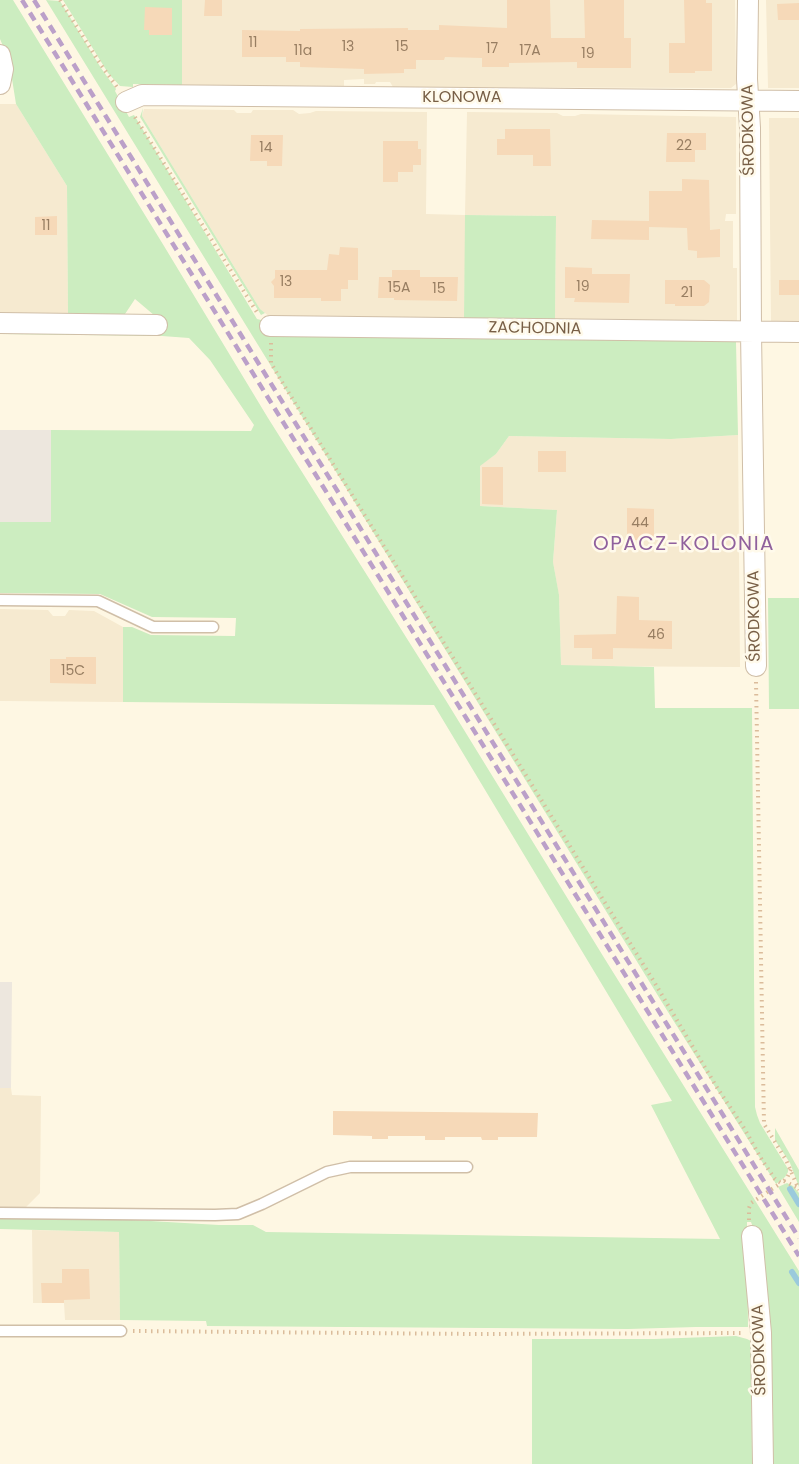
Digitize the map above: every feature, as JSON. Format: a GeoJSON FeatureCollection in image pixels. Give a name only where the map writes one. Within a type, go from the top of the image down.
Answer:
{"type":"FeatureCollection","features":[{"type":"Feature","properties":{"kind":"street","name":"ŚRODKOWA"},"geometry":{"type":"LineString","coordinates":[[748,0],[747,79],[756,666]]}},
{"type":"Feature","properties":{"kind":"street"},"geometry":{"type":"LineString","coordinates":[[0,54],[3,69],[0,84]]}},
{"type":"Feature","properties":{"kind":"street","name":"KLONOWA"},"geometry":{"type":"LineString","coordinates":[[126,102],[142,95],[799,101]]}},
{"type":"Feature","properties":{"kind":"street"},"geometry":{"type":"LineString","coordinates":[[0,323],[157,325]]}},
{"type":"Feature","properties":{"kind":"street","name":"ZACHODNIA"},"geometry":{"type":"LineString","coordinates":[[270,326],[799,332]]}},
{"type":"Feature","properties":{"kind":"street","name":"ŚRODKOWA"},"geometry":{"type":"LineString","coordinates":[[752,1236],[761,1333],[763,1464]]}},
{"type":"Feature","properties":{"kind":"lane"},"geometry":{"type":"LineString","coordinates":[[0,600],[98,601],[153,627],[213,627]]}},
{"type":"Feature","properties":{"kind":"lane"},"geometry":{"type":"LineString","coordinates":[[0,1212],[238,1214],[327,1172],[350,1167],[467,1167]]}},
{"type":"Feature","properties":{"kind":"lane"},"geometry":{"type":"LineString","coordinates":[[0,1331],[121,1331]]}},
{"type":"Feature","properties":{"kind":"path"},"geometry":{"type":"LineString","coordinates":[[60,0],[259,316],[270,326],[271,363],[282,382],[716,1086],[775,1179],[799,1189]]}},
{"type":"Feature","properties":{"kind":"path","name":"ŚRODKOWA"},"geometry":{"type":"LineString","coordinates":[[756,666],[764,1124],[791,1169]]}},
{"type":"Feature","properties":{"kind":"path"},"geometry":{"type":"LineString","coordinates":[[755,1199],[787,1178],[791,1169]]}},
{"type":"Feature","properties":{"kind":"path"},"geometry":{"type":"LineString","coordinates":[[791,1169],[799,1189]]}},
{"type":"Feature","properties":{"kind":"path"},"geometry":{"type":"LineString","coordinates":[[121,1331],[473,1334],[761,1333]]}},
{"type":"Feature","properties":{"kind":"shaded area"},"geometry":{"type":"Polygon","coordinates":[[[182,0],[735,0],[736,84],[731,88],[393,87],[390,82],[364,84],[364,79],[344,80],[344,86],[182,85],[182,0]]]}},
{"type":"Feature","properties":{"kind":"shaded area"},"geometry":{"type":"Polygon","coordinates":[[[766,0],[799,0],[799,88],[768,88],[766,0]]]}},
{"type":"Feature","properties":{"kind":"shaded area"},"geometry":{"type":"Polygon","coordinates":[[[0,104],[16,104],[67,186],[68,314],[0,314],[0,104]]]}},
{"type":"Feature","properties":{"kind":"shaded area"},"geometry":{"type":"Polygon","coordinates":[[[144,109],[234,110],[237,113],[251,113],[253,110],[293,110],[299,114],[316,111],[427,112],[426,214],[465,215],[467,112],[557,113],[563,116],[581,114],[736,117],[736,214],[726,214],[725,221],[733,221],[733,268],[737,268],[737,322],[555,319],[556,216],[466,215],[464,318],[270,317],[260,309],[142,116],[144,109]]]}},
{"type":"Feature","properties":{"kind":"shaded area"},"geometry":{"type":"Polygon","coordinates":[[[769,118],[799,118],[799,323],[771,322],[769,118]]]}},
{"type":"Feature","properties":{"kind":"shaded area"},"geometry":{"type":"Polygon","coordinates":[[[0,430],[51,430],[51,522],[0,522],[0,430]]]}},
{"type":"Feature","properties":{"kind":"shaded area"},"geometry":{"type":"Polygon","coordinates":[[[738,435],[740,667],[561,666],[559,596],[553,562],[557,510],[480,506],[479,466],[496,454],[509,436],[671,439],[738,435]]]}},
{"type":"Feature","properties":{"kind":"shaded area"},"geometry":{"type":"Polygon","coordinates":[[[0,609],[48,610],[53,616],[65,616],[69,610],[94,611],[123,627],[123,702],[0,701],[0,609]]]}},
{"type":"Feature","properties":{"kind":"shaded area"},"geometry":{"type":"Polygon","coordinates":[[[0,982],[12,982],[11,1088],[0,1088],[0,982]]]}},
{"type":"Feature","properties":{"kind":"shaded area"},"geometry":{"type":"Polygon","coordinates":[[[0,1088],[11,1088],[12,1095],[41,1096],[40,1193],[26,1207],[0,1207],[0,1088]]]}},
{"type":"Feature","properties":{"kind":"shaded area"},"geometry":{"type":"Polygon","coordinates":[[[32,1230],[119,1232],[120,1320],[65,1320],[64,1303],[33,1303],[32,1230]]]}},
{"type":"Feature","properties":{"kind":"green space"},"geometry":{"type":"Polygon","coordinates":[[[0,0],[13,0],[268,418],[799,1271],[799,1464],[768,1464],[756,1235],[751,1222],[747,1222],[748,1327],[628,1329],[207,1326],[206,1321],[120,1320],[119,1232],[0,1229],[0,1218],[2,1218],[253,1225],[266,1232],[720,1239],[651,1105],[672,1101],[434,705],[123,702],[123,627],[132,627],[151,635],[235,636],[236,618],[152,617],[100,594],[0,593],[0,522],[51,522],[51,430],[251,431],[254,425],[210,360],[189,338],[0,334],[0,329],[161,321],[135,299],[125,314],[68,314],[67,186],[16,104],[9,60],[0,39],[0,0]]]}},
{"type":"Feature","properties":{"kind":"green space"},"geometry":{"type":"Polygon","coordinates":[[[46,0],[60,1],[116,89],[129,117],[134,115],[257,319],[265,321],[272,332],[736,342],[738,435],[671,439],[509,436],[496,454],[480,466],[480,506],[557,510],[553,562],[559,595],[561,665],[654,667],[655,708],[752,708],[755,1107],[760,1123],[788,1169],[785,1177],[776,1184],[668,1012],[46,0]]]}},
{"type":"Feature","properties":{"kind":"green space"},"geometry":{"type":"Polygon","coordinates":[[[63,0],[182,0],[182,85],[120,86],[108,73],[63,0]]]}},
{"type":"Feature","properties":{"kind":"green space"},"geometry":{"type":"Polygon","coordinates":[[[143,108],[142,116],[260,309],[265,313],[261,315],[140,117],[143,108]]]}},
{"type":"Feature","properties":{"kind":"green space"},"geometry":{"type":"Polygon","coordinates":[[[465,215],[556,216],[555,319],[464,318],[465,215]]]}},
{"type":"Feature","properties":{"kind":"green space"},"geometry":{"type":"Polygon","coordinates":[[[768,598],[799,598],[799,709],[769,709],[768,598]]]}},
{"type":"Feature","properties":{"kind":"green space"},"geometry":{"type":"Polygon","coordinates":[[[775,1128],[799,1170],[799,1187],[790,1163],[775,1140],[775,1128]]]}},
{"type":"Feature","properties":{"kind":"green space"},"geometry":{"type":"Polygon","coordinates":[[[787,1183],[799,1193],[799,1222],[778,1187],[787,1183]]]}},
{"type":"Feature","properties":{"kind":"green space"},"geometry":{"type":"Polygon","coordinates":[[[736,1336],[751,1341],[752,1464],[532,1464],[532,1339],[736,1336]]]}},
{"type":"Feature","properties":{"kind":"building"},"geometry":{"type":"Polygon","coordinates":[[[205,0],[222,0],[222,16],[204,16],[205,0]]]}},
{"type":"Feature","properties":{"kind":"building"},"geometry":{"type":"Polygon","coordinates":[[[507,0],[550,0],[551,38],[585,38],[584,0],[624,0],[624,38],[631,38],[631,68],[577,68],[577,62],[509,63],[509,67],[482,67],[482,58],[445,57],[444,60],[416,60],[416,69],[404,69],[404,73],[364,74],[364,69],[300,67],[300,62],[286,62],[286,57],[242,57],[242,30],[408,28],[408,30],[439,30],[439,25],[507,28],[507,0]]]}},
{"type":"Feature","properties":{"kind":"building"},"geometry":{"type":"Polygon","coordinates":[[[684,0],[706,0],[706,3],[712,3],[712,71],[669,73],[669,43],[685,43],[684,0]]]}},
{"type":"Feature","properties":{"kind":"building"},"geometry":{"type":"Polygon","coordinates":[[[799,3],[799,20],[778,20],[777,4],[799,3]]]}},
{"type":"Feature","properties":{"kind":"building"},"geometry":{"type":"Polygon","coordinates":[[[145,7],[172,8],[172,35],[149,35],[149,30],[144,30],[145,7]]]}},
{"type":"Feature","properties":{"kind":"building"},"geometry":{"type":"Polygon","coordinates":[[[505,129],[550,129],[551,166],[533,166],[533,155],[497,155],[497,139],[505,139],[505,129]]]}},
{"type":"Feature","properties":{"kind":"building"},"geometry":{"type":"Polygon","coordinates":[[[667,133],[706,133],[706,150],[695,150],[695,162],[666,162],[667,133]]]}},
{"type":"Feature","properties":{"kind":"building"},"geometry":{"type":"Polygon","coordinates":[[[251,135],[283,135],[282,166],[267,166],[267,161],[250,161],[251,135]]]}},
{"type":"Feature","properties":{"kind":"building"},"geometry":{"type":"Polygon","coordinates":[[[383,141],[418,141],[418,149],[421,149],[421,165],[413,165],[413,172],[398,172],[398,182],[383,182],[383,141]]]}},
{"type":"Feature","properties":{"kind":"building"},"geometry":{"type":"Polygon","coordinates":[[[682,179],[709,180],[710,230],[720,229],[720,257],[697,258],[697,251],[688,250],[687,228],[649,227],[649,240],[591,239],[592,220],[649,221],[649,191],[682,191],[682,179]]]}},
{"type":"Feature","properties":{"kind":"building"},"geometry":{"type":"Polygon","coordinates":[[[57,216],[57,235],[35,235],[35,217],[57,216]]]}},
{"type":"Feature","properties":{"kind":"building"},"geometry":{"type":"Polygon","coordinates":[[[340,247],[358,248],[358,280],[348,280],[348,289],[341,289],[341,301],[321,301],[321,298],[274,298],[274,286],[271,282],[275,278],[275,270],[327,270],[329,254],[339,255],[340,247]]]}},
{"type":"Feature","properties":{"kind":"building"},"geometry":{"type":"Polygon","coordinates":[[[565,267],[592,268],[592,274],[630,274],[629,303],[574,302],[575,298],[565,298],[565,267]]]}},
{"type":"Feature","properties":{"kind":"building"},"geometry":{"type":"Polygon","coordinates":[[[392,270],[420,270],[420,277],[458,277],[457,301],[378,298],[379,277],[392,277],[392,270]]]}},
{"type":"Feature","properties":{"kind":"building"},"geometry":{"type":"Polygon","coordinates":[[[665,280],[704,280],[710,285],[709,302],[704,306],[665,304],[665,280]]]}},
{"type":"Feature","properties":{"kind":"building"},"geometry":{"type":"Polygon","coordinates":[[[779,280],[799,280],[799,295],[779,295],[779,280]]]}},
{"type":"Feature","properties":{"kind":"building"},"geometry":{"type":"Polygon","coordinates":[[[538,451],[566,451],[566,472],[538,472],[538,451]]]}},
{"type":"Feature","properties":{"kind":"building"},"geometry":{"type":"Polygon","coordinates":[[[482,467],[503,467],[503,505],[482,504],[482,467]]]}},
{"type":"Feature","properties":{"kind":"building"},"geometry":{"type":"Polygon","coordinates":[[[627,508],[654,509],[654,537],[627,540],[627,508]]]}},
{"type":"Feature","properties":{"kind":"building"},"geometry":{"type":"Polygon","coordinates":[[[617,596],[639,597],[639,620],[672,621],[672,649],[613,648],[613,659],[592,659],[592,648],[574,648],[574,635],[616,634],[617,596]]]}},
{"type":"Feature","properties":{"kind":"building"},"geometry":{"type":"Polygon","coordinates":[[[66,657],[96,657],[96,684],[50,683],[50,659],[66,659],[66,657]]]}},
{"type":"Feature","properties":{"kind":"building"},"geometry":{"type":"Polygon","coordinates":[[[333,1111],[538,1113],[537,1137],[498,1137],[498,1140],[482,1140],[481,1137],[445,1137],[445,1140],[425,1140],[425,1136],[388,1136],[388,1139],[372,1139],[372,1136],[333,1135],[333,1111]]]}},
{"type":"Feature","properties":{"kind":"building"},"geometry":{"type":"Polygon","coordinates":[[[62,1269],[89,1269],[90,1299],[64,1300],[64,1303],[42,1303],[41,1283],[62,1283],[62,1269]]]}},
{"type":"Feature","properties":{"kind":"waterway"},"geometry":{"type":"LineString","coordinates":[[790,1189],[799,1204]]}},
{"type":"Feature","properties":{"kind":"waterway"},"geometry":{"type":"LineString","coordinates":[[792,1272],[799,1283]]}},
{"type":"Feature","properties":{"kind":"railway"},"geometry":{"type":"LineString","coordinates":[[22,0],[799,1256]]}},
{"type":"Feature","properties":{"kind":"railway"},"geometry":{"type":"LineString","coordinates":[[34,0],[799,1238]]}},
{"type":"Feature","properties":{"kind":"district","name":"OPACZ-KOLONIA"},"geometry":{"type":"Point","coordinates":[684,545]}}]}
